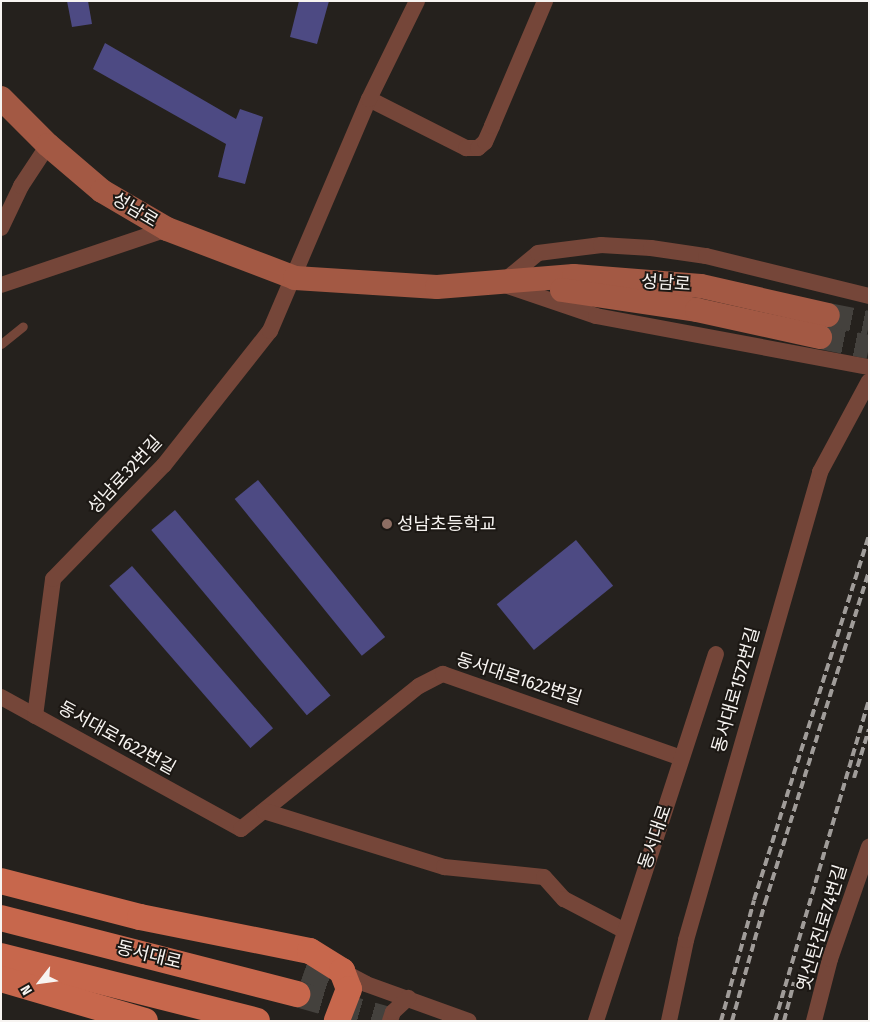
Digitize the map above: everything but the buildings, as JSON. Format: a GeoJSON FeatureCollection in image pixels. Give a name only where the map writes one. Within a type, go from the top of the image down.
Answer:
{"type":"FeatureCollection","features":[{"type":"Feature","properties":{"kind":"main road","name":"성남로"},"geometry":{"type":"LineString","coordinates":[[1,98],[48,145],[102,191],[167,229],[295,278],[437,287],[501,284],[574,276],[701,286],[828,315]]}},
{"type":"Feature","properties":{"kind":"main road","name":"성남로"},"geometry":{"type":"LineString","coordinates":[[501,284],[697,310],[820,336]]}},
{"type":"Feature","properties":{"kind":"main road"},"geometry":{"type":"LineString","coordinates":[[1,881],[140,918],[310,951],[342,971],[348,989],[337,1021]]}},
{"type":"Feature","properties":{"kind":"main road","name":"동서대로"},"geometry":{"type":"LineString","coordinates":[[1,918],[297,994]]}},
{"type":"Feature","properties":{"kind":"main road"},"geometry":{"type":"LineString","coordinates":[[72,936],[170,941],[305,969]]}},
{"type":"Feature","properties":{"kind":"main road"},"geometry":{"type":"LineString","coordinates":[[1,956],[257,1021]]}},
{"type":"Feature","properties":{"kind":"main road"},"geometry":{"type":"LineString","coordinates":[[1,979],[87,1011],[142,1020]]}},
{"type":"Feature","properties":{"kind":"main road"},"geometry":{"type":"LineString","coordinates":[[109,984],[234,1021]]}},
{"type":"Feature","properties":{"kind":"street"},"geometry":{"type":"LineString","coordinates":[[295,278],[369,99],[416,1]]}},
{"type":"Feature","properties":{"kind":"street"},"geometry":{"type":"LineString","coordinates":[[369,99],[466,148],[478,148],[485,142],[545,1]]}},
{"type":"Feature","properties":{"kind":"street"},"geometry":{"type":"LineString","coordinates":[[1,228],[21,186],[48,145]]}},
{"type":"Feature","properties":{"kind":"street"},"geometry":{"type":"LineString","coordinates":[[1,285],[167,229]]}},
{"type":"Feature","properties":{"kind":"street"},"geometry":{"type":"LineString","coordinates":[[501,284],[538,252],[601,245],[651,248],[706,256],[869,296]]}},
{"type":"Feature","properties":{"kind":"street","name":"성남로32번길"},"geometry":{"type":"LineString","coordinates":[[35,716],[53,579],[164,465],[270,331],[295,278]]}},
{"type":"Feature","properties":{"kind":"street"},"geometry":{"type":"LineString","coordinates":[[501,284],[596,316],[869,367]]}},
{"type":"Feature","properties":{"kind":"street","name":"동서대로1572번길"},"geometry":{"type":"LineString","coordinates":[[669,1021],[686,940],[820,472],[869,381]]}},
{"type":"Feature","properties":{"kind":"street","name":"동서대로"},"geometry":{"type":"LineString","coordinates":[[596,1021],[623,930],[716,654]]}},
{"type":"Feature","properties":{"kind":"street","name":"동서대로1622번길"},"geometry":{"type":"LineString","coordinates":[[1,697],[241,829],[419,686],[443,674],[681,758]]}},
{"type":"Feature","properties":{"kind":"street"},"geometry":{"type":"LineString","coordinates":[[264,812],[444,867],[544,877],[564,899],[623,930]]}},
{"type":"Feature","properties":{"kind":"street","name":"옛신탄진로74번길"},"geometry":{"type":"LineString","coordinates":[[814,1021],[830,959],[869,847]]}},
{"type":"Feature","properties":{"kind":"street"},"geometry":{"type":"LineString","coordinates":[[342,971],[366,984],[469,1021]]}},
{"type":"Feature","properties":{"kind":"street"},"geometry":{"type":"LineString","coordinates":[[390,1021],[393,1012],[408,998]]}},
{"type":"Feature","properties":{"kind":"lane"},"geometry":{"type":"LineString","coordinates":[[1,344],[23,326]]}},
{"type":"Feature","properties":{"kind":"tunnel"},"geometry":{"type":"LineString","coordinates":[[828,315],[869,323]]}},
{"type":"Feature","properties":{"kind":"tunnel"},"geometry":{"type":"LineString","coordinates":[[820,337],[869,347]]}},
{"type":"Feature","properties":{"kind":"tunnel"},"geometry":{"type":"LineString","coordinates":[[305,969],[359,988]]}},
{"type":"Feature","properties":{"kind":"tunnel"},"geometry":{"type":"LineString","coordinates":[[297,994],[392,1021]]}},
{"type":"Feature","properties":{"kind":"railway"},"geometry":{"type":"LineString","coordinates":[[721,1021],[754,900],[869,535]]}},
{"type":"Feature","properties":{"kind":"railway"},"geometry":{"type":"LineString","coordinates":[[732,1021],[765,903],[869,571]]}},
{"type":"Feature","properties":{"kind":"railway"},"geometry":{"type":"LineString","coordinates":[[775,1021],[869,699]]}},
{"type":"Feature","properties":{"kind":"railway"},"geometry":{"type":"LineString","coordinates":[[854,778],[869,729]]}},
{"type":"Feature","properties":{"kind":"railway"},"geometry":{"type":"LineString","coordinates":[[784,1021],[794,982]]}},
{"type":"Feature","properties":{"kind":"place","name":"성남초등학교"},"geometry":{"type":"Point","coordinates":[387,524]}}]}
